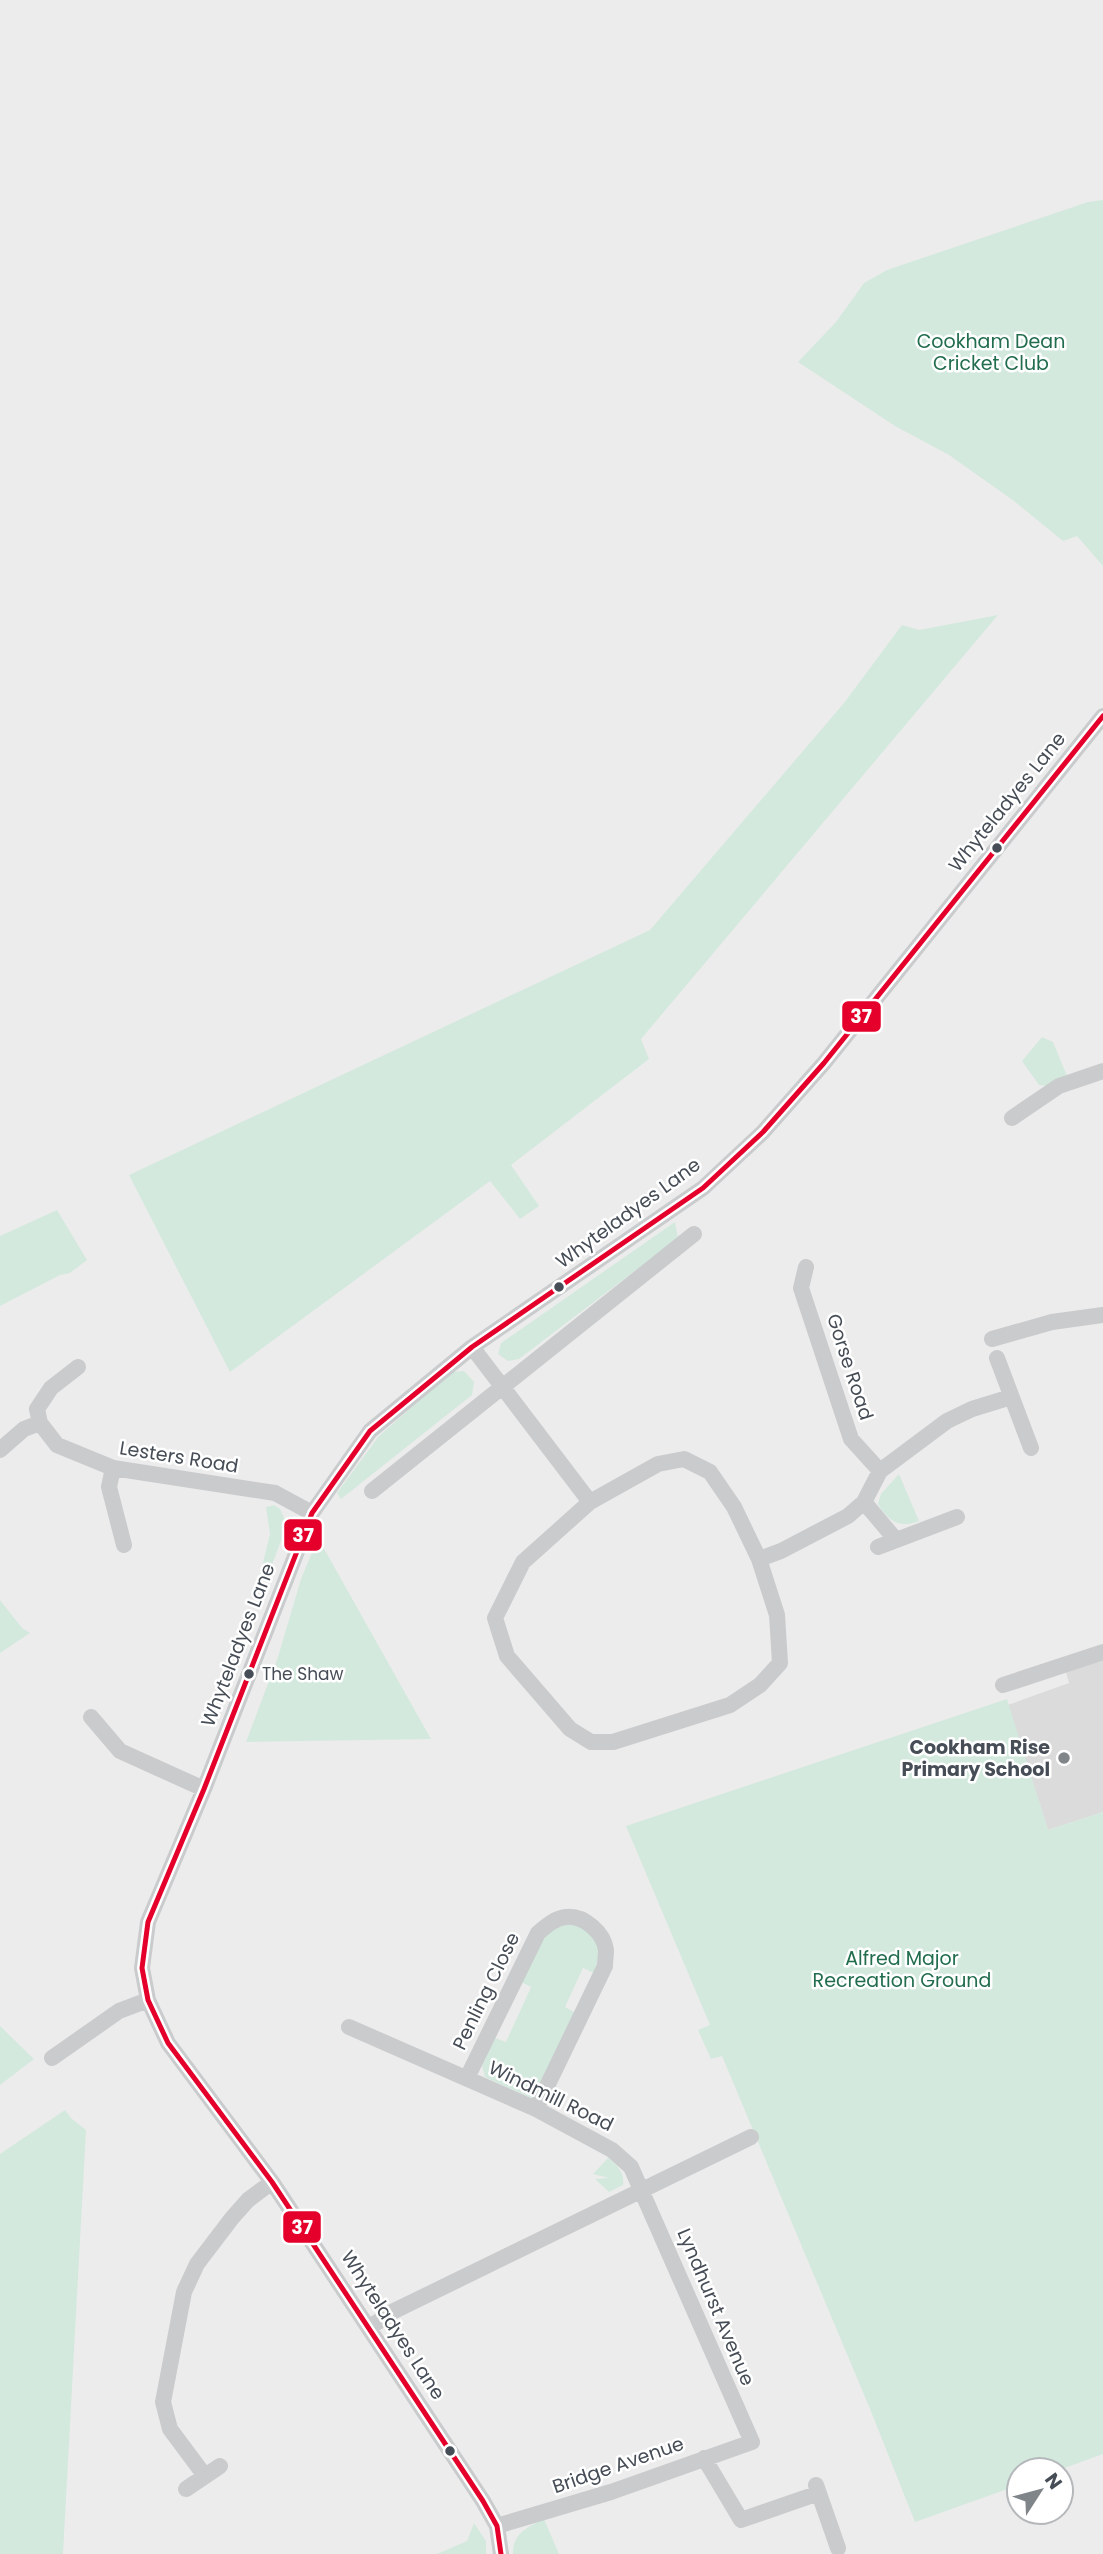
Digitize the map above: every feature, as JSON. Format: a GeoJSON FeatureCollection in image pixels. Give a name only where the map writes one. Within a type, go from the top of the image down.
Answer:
{"type":"FeatureCollection","features":[{"type":"Feature","properties":{"kind":"street","name":"Whyteladyes Lane"},"geometry":{"type":"LineString","coordinates":[[501,2554],[497,2526],[484,2501],[272,2182],[168,2043],[148,2000],[142,1968],[148,1922],[204,1789],[312,1513],[370,1431],[472,1347],[694,1195],[763,1132],[824,1063],[1103,716]]}},
{"type":"Feature","properties":{"kind":"street"},"geometry":{"type":"LineString","coordinates":[[1012,1118],[1059,1086],[1103,1071]]}},
{"type":"Feature","properties":{"kind":"street"},"geometry":{"type":"LineString","coordinates":[[372,1491],[694,1234]]}},
{"type":"Feature","properties":{"kind":"street","name":"Gorse Road"},"geometry":{"type":"LineString","coordinates":[[806,1267],[801,1288],[851,1439],[880,1471]]}},
{"type":"Feature","properties":{"kind":"street"},"geometry":{"type":"LineString","coordinates":[[992,1339],[1052,1322],[1103,1315]]}},
{"type":"Feature","properties":{"kind":"street"},"geometry":{"type":"LineString","coordinates":[[472,1347],[590,1502]]}},
{"type":"Feature","properties":{"kind":"street"},"geometry":{"type":"LineString","coordinates":[[997,1358],[1031,1448]]}},
{"type":"Feature","properties":{"kind":"street"},"geometry":{"type":"LineString","coordinates":[[0,1450],[24,1429],[40,1423],[37,1409],[51,1388],[78,1367]]}},
{"type":"Feature","properties":{"kind":"street"},"geometry":{"type":"LineString","coordinates":[[759,1559],[781,1551],[848,1516],[864,1502],[880,1471],[947,1421],[972,1409],[1011,1397]]}},
{"type":"Feature","properties":{"kind":"street","name":"Lesters Road"},"geometry":{"type":"LineString","coordinates":[[40,1423],[57,1445],[113,1468],[275,1493],[312,1513]]}},
{"type":"Feature","properties":{"kind":"street"},"geometry":{"type":"LineString","coordinates":[[684,1459],[710,1472],[734,1507],[759,1559],[777,1615],[780,1663],[760,1685],[730,1705],[613,1742],[591,1742],[570,1729],[507,1656],[495,1618],[523,1562],[590,1502],[658,1464],[684,1459]]}},
{"type":"Feature","properties":{"kind":"street"},"geometry":{"type":"LineString","coordinates":[[113,1468],[109,1487],[124,1545]]}},
{"type":"Feature","properties":{"kind":"street"},"geometry":{"type":"LineString","coordinates":[[864,1502],[896,1540]]}},
{"type":"Feature","properties":{"kind":"street"},"geometry":{"type":"LineString","coordinates":[[878,1547],[957,1517]]}},
{"type":"Feature","properties":{"kind":"street"},"geometry":{"type":"LineString","coordinates":[[1003,1685],[1103,1652]]}},
{"type":"Feature","properties":{"kind":"street"},"geometry":{"type":"LineString","coordinates":[[91,1717],[120,1751],[204,1789]]}},
{"type":"Feature","properties":{"kind":"street","name":"Penling Close"},"geometry":{"type":"LineString","coordinates":[[467,2078],[538,1933],[553,1921],[568,1916],[584,1921],[600,1933],[606,1948],[605,1966],[536,2109]]}},
{"type":"Feature","properties":{"kind":"street"},"geometry":{"type":"LineString","coordinates":[[52,2058],[119,2011],[148,2000]]}},
{"type":"Feature","properties":{"kind":"street","name":"Windmill Road"},"geometry":{"type":"LineString","coordinates":[[349,2027],[536,2109],[612,2150],[631,2166],[642,2188]]}},
{"type":"Feature","properties":{"kind":"street"},"geometry":{"type":"LineString","coordinates":[[370,2327],[394,2311],[751,2137]]}},
{"type":"Feature","properties":{"kind":"street"},"geometry":{"type":"LineString","coordinates":[[205,2476],[170,2429],[163,2402],[184,2292],[197,2264],[232,2218],[248,2200],[272,2182]]}},
{"type":"Feature","properties":{"kind":"street","name":"Lyndhurst Avenue"},"geometry":{"type":"LineString","coordinates":[[642,2188],[752,2442]]}},
{"type":"Feature","properties":{"kind":"street","name":"Bridge Avenue"},"geometry":{"type":"LineString","coordinates":[[497,2526],[611,2491],[752,2442]]}},
{"type":"Feature","properties":{"kind":"street"},"geometry":{"type":"LineString","coordinates":[[704,2458],[741,2519],[817,2487],[838,2548]]}},
{"type":"Feature","properties":{"kind":"street"},"geometry":{"type":"LineString","coordinates":[[186,2489],[220,2466]]}},
{"type":"Feature","properties":{"kind":"shaded area","name":"Cookham Rise Primary School"},"geometry":{"type":"Polygon","coordinates":[[[1103,1660],[1103,1812],[1048,1830],[1008,1705],[1069,1683],[1066,1672],[1103,1660]]]}},
{"type":"Feature","properties":{"kind":"green space","name":"Cookham Dean Cricket Club"},"geometry":{"type":"Polygon","coordinates":[[[1103,200],[1103,566],[1077,536],[1063,541],[1014,501],[949,455],[895,426],[798,362],[836,322],[864,283],[887,270],[1088,202],[1103,200]]]}},
{"type":"Feature","properties":{"kind":"green space"},"geometry":{"type":"Polygon","coordinates":[[[998,615],[641,1039],[649,1059],[511,1165],[539,1206],[520,1219],[490,1181],[230,1372],[129,1175],[650,930],[844,703],[902,625],[919,630],[998,615]]]}},
{"type":"Feature","properties":{"kind":"green space"},"geometry":{"type":"Polygon","coordinates":[[[1042,1037],[1053,1042],[1067,1076],[1047,1086],[1039,1085],[1022,1061],[1042,1037]]]}},
{"type":"Feature","properties":{"kind":"green space"},"geometry":{"type":"Polygon","coordinates":[[[57,1210],[87,1260],[70,1273],[60,1275],[0,1306],[0,1236],[57,1210]]]}},
{"type":"Feature","properties":{"kind":"green space"},"geometry":{"type":"Polygon","coordinates":[[[675,1222],[678,1238],[519,1359],[508,1361],[498,1354],[501,1343],[675,1222]]]}},
{"type":"Feature","properties":{"kind":"green space"},"geometry":{"type":"Polygon","coordinates":[[[464,1371],[474,1382],[472,1395],[341,1499],[337,1493],[379,1436],[452,1372],[464,1371]]]}},
{"type":"Feature","properties":{"kind":"green space"},"geometry":{"type":"Polygon","coordinates":[[[899,1474],[919,1521],[906,1524],[895,1522],[878,1504],[881,1494],[899,1474]]]}},
{"type":"Feature","properties":{"kind":"green space"},"geometry":{"type":"Polygon","coordinates":[[[274,1505],[280,1509],[287,1525],[267,1578],[260,1575],[270,1534],[266,1507],[274,1505]]]}},
{"type":"Feature","properties":{"kind":"green space"},"geometry":{"type":"Polygon","coordinates":[[[318,1538],[431,1739],[246,1742],[278,1657],[301,1579],[318,1538]]]}},
{"type":"Feature","properties":{"kind":"green space"},"geometry":{"type":"Polygon","coordinates":[[[0,1600],[22,1628],[30,1633],[0,1653],[0,1600]]]}},
{"type":"Feature","properties":{"kind":"green space","name":"Alfred Major Recreation Ground"},"geometry":{"type":"Polygon","coordinates":[[[1007,1699],[1048,1830],[1103,1812],[1103,2454],[1075,2464],[1075,2456],[1005,2456],[1005,2490],[915,2522],[722,2056],[711,2059],[698,2030],[710,2025],[626,1826],[1007,1699]]]}},
{"type":"Feature","properties":{"kind":"green space"},"geometry":{"type":"Polygon","coordinates":[[[554,1924],[578,1924],[591,1931],[597,1944],[598,1959],[594,1973],[583,1968],[565,2007],[576,2013],[540,2094],[531,2098],[485,2077],[482,2066],[495,2038],[506,2042],[531,1987],[521,1982],[543,1934],[554,1924]]]}},
{"type":"Feature","properties":{"kind":"green space"},"geometry":{"type":"Polygon","coordinates":[[[0,2026],[34,2059],[0,2085],[0,2026]]]}},
{"type":"Feature","properties":{"kind":"green space"},"geometry":{"type":"Polygon","coordinates":[[[65,2110],[86,2130],[63,2554],[0,2554],[0,2154],[65,2110]]]}},
{"type":"Feature","properties":{"kind":"green space"},"geometry":{"type":"Polygon","coordinates":[[[608,2158],[623,2177],[623,2185],[609,2192],[595,2179],[609,2178],[593,2174],[608,2158]]]}},
{"type":"Feature","properties":{"kind":"green space"},"geometry":{"type":"Polygon","coordinates":[[[544,2519],[559,2554],[513,2554],[518,2536],[544,2519]]]}},
{"type":"Feature","properties":{"kind":"green space"},"geometry":{"type":"Polygon","coordinates":[[[474,2523],[486,2541],[486,2554],[437,2554],[467,2541],[474,2523]]]}},
{"type":"Feature","properties":{"kind":"transit line","name":"37"},"geometry":{"type":"LineString","coordinates":[[501,2554],[497,2526],[483,2501],[272,2182],[168,2043],[148,2000],[142,1968],[148,1922],[204,1789],[312,1513],[370,1431],[472,1347],[703,1188],[763,1132],[824,1063],[1103,716]]}},
{"type":"Feature","properties":{"kind":"place","name":"The Shaw"},"geometry":{"type":"Point","coordinates":[249,1674]}},
{"type":"Feature","properties":{"kind":"place","name":"Cookham Rise Primary School"},"geometry":{"type":"Point","coordinates":[1064,1758]}}]}
